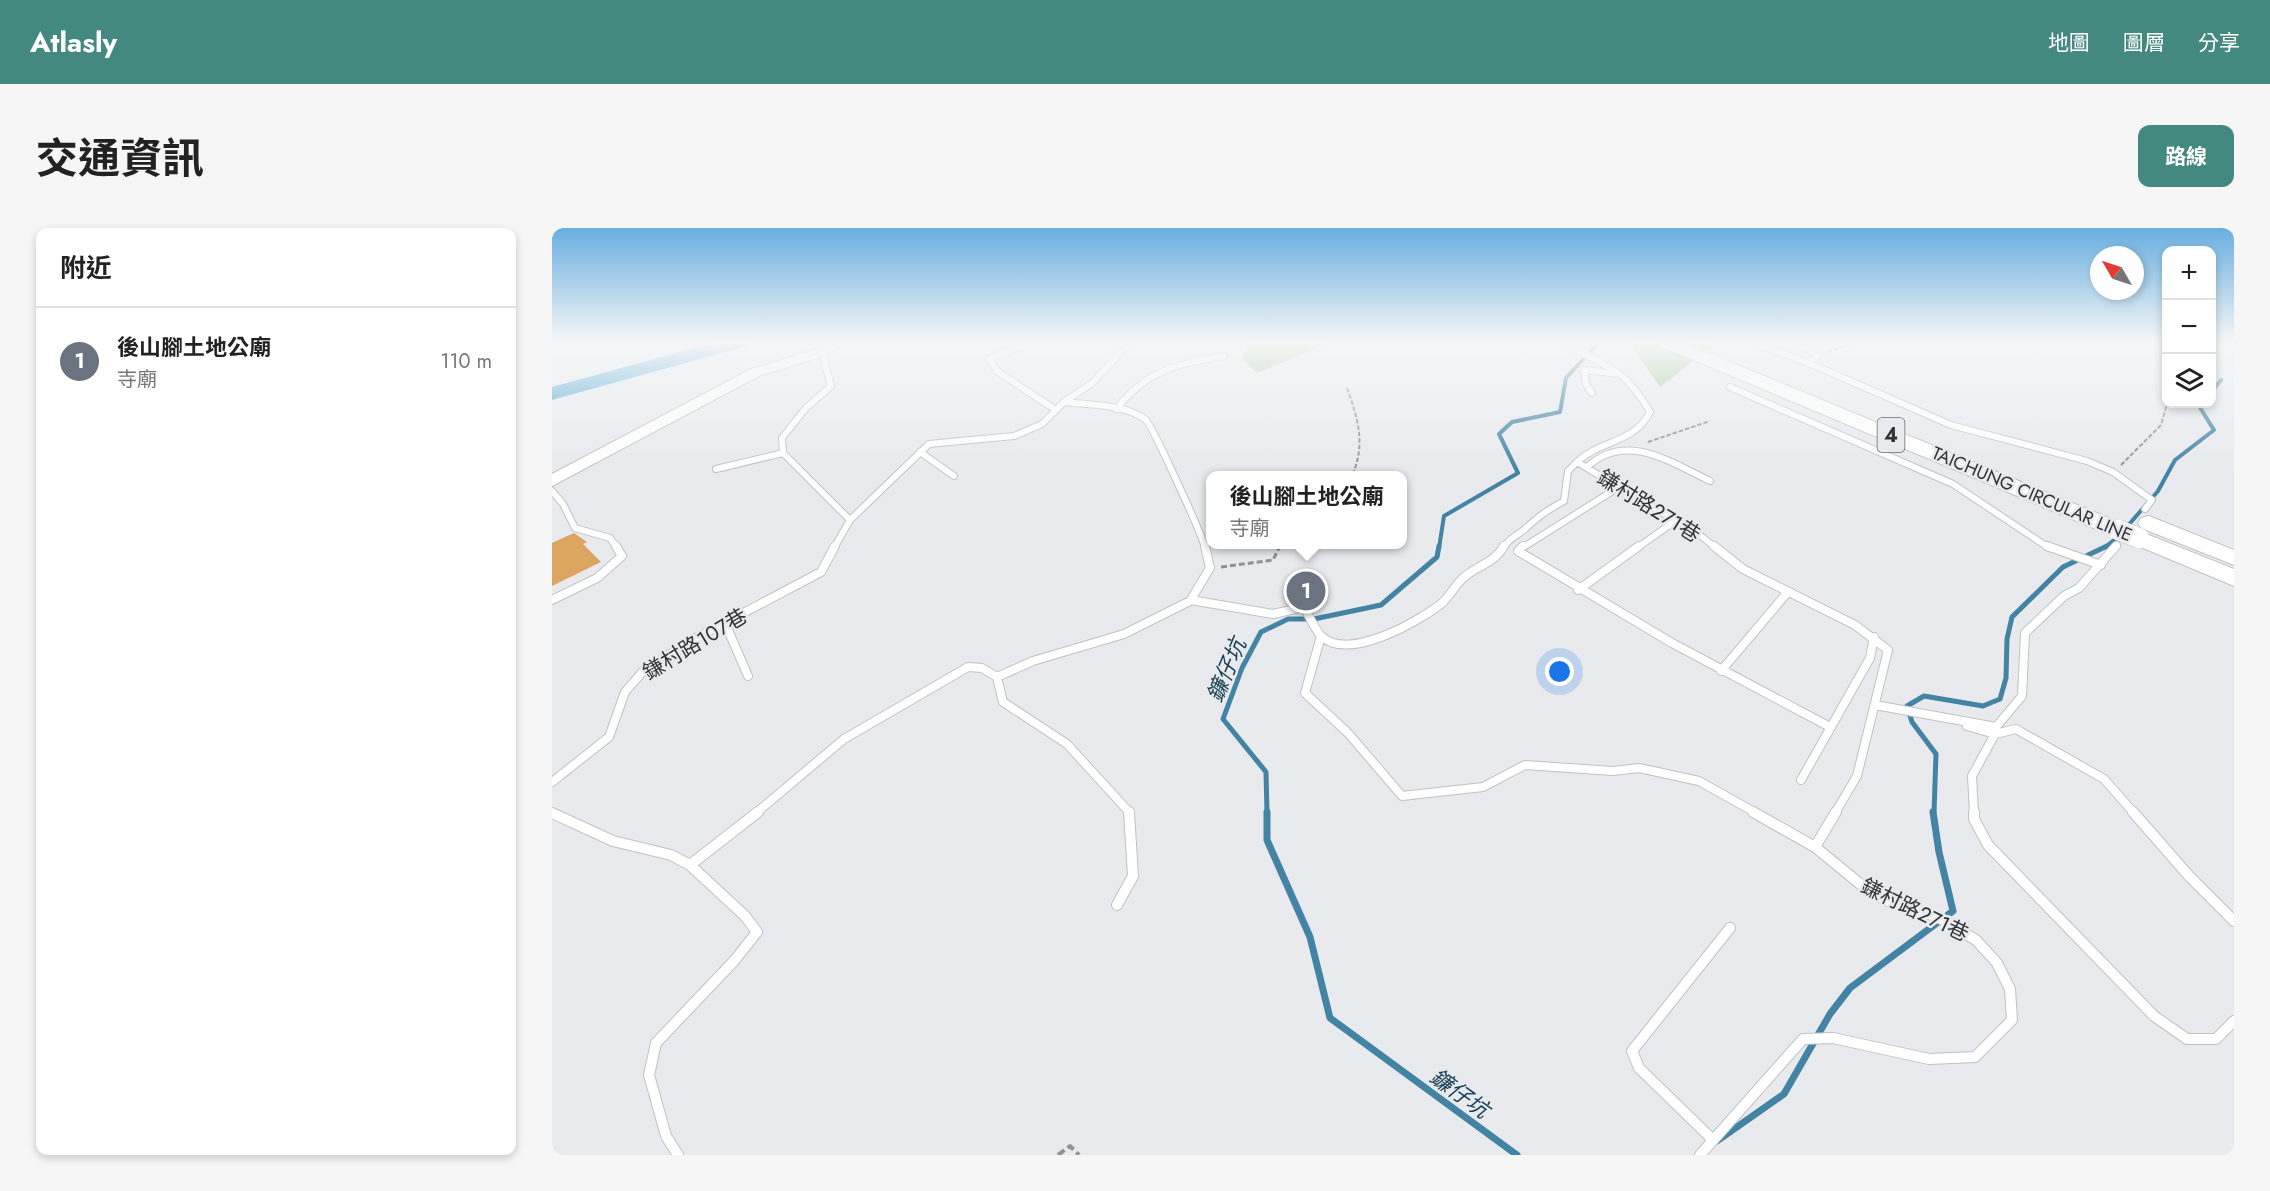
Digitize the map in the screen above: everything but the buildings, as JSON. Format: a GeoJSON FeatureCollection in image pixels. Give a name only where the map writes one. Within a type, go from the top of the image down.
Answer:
{"type":"FeatureCollection","features":[{"type":"Feature","properties":{"kind":"highway","name":"TAICHUNG CIRCULAR LINE"},"geometry":{"type":"LineString","coordinates":[[1773,384],[2133,527],[2234,558]]}},
{"type":"Feature","properties":{"kind":"highway","name":"TAICHUNG CIRCULAR LINE"},"geometry":{"type":"LineString","coordinates":[[1800,384],[2133,527],[2234,578]]}},
{"type":"Feature","properties":{"kind":"street"},"geometry":{"type":"LineString","coordinates":[[552,481],[733,384]]}},
{"type":"Feature","properties":{"kind":"lane"},"geometry":{"type":"LineString","coordinates":[[831,384],[805,409],[782,438],[783,453],[850,520]]}},
{"type":"Feature","properties":{"kind":"lane"},"geometry":{"type":"LineString","coordinates":[[1017,384],[1056,410]]}},
{"type":"Feature","properties":{"kind":"lane","name":"鎌村路107巷"},"geometry":{"type":"LineString","coordinates":[[552,782],[609,737],[625,692],[645,669],[821,572],[850,520],[929,444],[1014,436],[1042,424],[1064,402],[1091,384]]}},
{"type":"Feature","properties":{"kind":"lane"},"geometry":{"type":"LineString","coordinates":[[1116,409],[1134,384]]}},
{"type":"Feature","properties":{"kind":"lane"},"geometry":{"type":"LineString","coordinates":[[1586,384],[1592,393]]}},
{"type":"Feature","properties":{"kind":"lane","name":"鎌村路271巷"},"geometry":{"type":"LineString","coordinates":[[1633,384],[1650,412],[1647,424],[1633,435],[1584,452],[1577,462],[1701,536],[1743,569],[1855,625],[1874,637]]}},
{"type":"Feature","properties":{"kind":"lane"},"geometry":{"type":"LineString","coordinates":[[1858,384],[1952,425],[2087,461],[2113,472],[2152,500],[2101,565],[2079,588],[2064,596],[2025,633],[2022,696],[1996,727],[1875,705]]}},
{"type":"Feature","properties":{"kind":"lane"},"geometry":{"type":"LineString","coordinates":[[1730,387],[1953,484],[2049,548],[2101,565]]}},
{"type":"Feature","properties":{"kind":"lane"},"geometry":{"type":"LineString","coordinates":[[997,677],[1033,661],[1124,634],[1191,600],[1210,568],[1201,531],[1164,459],[1151,425],[1145,419],[1127,410],[1064,402]]}},
{"type":"Feature","properties":{"kind":"lane"},"geometry":{"type":"LineString","coordinates":[[1587,467],[1595,456],[1612,450],[1627,449],[1654,456],[1710,481]]}},
{"type":"Feature","properties":{"kind":"lane"},"geometry":{"type":"LineString","coordinates":[[920,452],[954,476]]}},
{"type":"Feature","properties":{"kind":"lane"},"geometry":{"type":"LineString","coordinates":[[716,469],[783,453]]}},
{"type":"Feature","properties":{"kind":"lane"},"geometry":{"type":"LineString","coordinates":[[1191,600],[1272,614],[1304,607],[1321,636],[1341,644],[1355,645],[1376,640],[1442,603],[1463,579],[1498,557],[1508,540],[1524,530],[1535,517],[1564,501],[1568,471],[1577,462]]}},
{"type":"Feature","properties":{"kind":"lane"},"geometry":{"type":"LineString","coordinates":[[1619,487],[1532,539],[1518,551],[1578,590],[1721,671],[1830,727]]}},
{"type":"Feature","properties":{"kind":"lane"},"geometry":{"type":"LineString","coordinates":[[552,491],[563,504],[575,528],[610,538],[622,556],[597,578],[552,600]]}},
{"type":"Feature","properties":{"kind":"lane"},"geometry":{"type":"LineString","coordinates":[[1578,590],[1675,521]]}},
{"type":"Feature","properties":{"kind":"lane"},"geometry":{"type":"LineString","coordinates":[[1721,671],[1787,593]]}},
{"type":"Feature","properties":{"kind":"lane"},"geometry":{"type":"LineString","coordinates":[[725,623],[748,676]]}},
{"type":"Feature","properties":{"kind":"lane","name":"鎌村路271巷"},"geometry":{"type":"LineString","coordinates":[[1321,636],[1306,682],[1305,693],[1348,733],[1402,796],[1483,788],[1525,765],[1613,771],[1639,768],[1700,781],[1815,847],[1859,883],[1885,900],[1938,917],[1976,940],[1997,963],[2010,989],[2012,1020],[1975,1057],[1929,1059],[1833,1038],[1803,1039],[1700,1155]]}},
{"type":"Feature","properties":{"kind":"lane"},"geometry":{"type":"LineString","coordinates":[[1801,780],[1869,658],[1874,637],[1888,650],[1857,776],[1815,847]]}},
{"type":"Feature","properties":{"kind":"lane"},"geometry":{"type":"LineString","coordinates":[[690,865],[801,778],[844,739],[968,667],[982,668],[997,677],[1003,702],[1067,744],[1130,813],[1128,830],[1133,876],[1117,905]]}},
{"type":"Feature","properties":{"kind":"lane"},"geometry":{"type":"LineString","coordinates":[[1911,710],[1995,734],[2016,729],[2104,779],[2189,876],[2234,921]]}},
{"type":"Feature","properties":{"kind":"lane"},"geometry":{"type":"LineString","coordinates":[[1995,734],[1972,776],[1974,819],[1988,845],[2154,1016],[2187,1039],[2216,1039],[2234,1021]]}},
{"type":"Feature","properties":{"kind":"lane"},"geometry":{"type":"LineString","coordinates":[[552,813],[613,841],[670,855],[690,865],[745,916],[757,933],[734,961],[656,1042],[649,1075],[666,1137],[678,1155]]}},
{"type":"Feature","properties":{"kind":"lane"},"geometry":{"type":"LineString","coordinates":[[1712,1139],[1639,1068],[1632,1051],[1730,928]]}},
{"type":"Feature","properties":{"kind":"path"},"geometry":{"type":"LineString","coordinates":[[1347,388],[1362,430],[1360,457],[1354,471]]}},
{"type":"Feature","properties":{"kind":"path"},"geometry":{"type":"LineString","coordinates":[[2113,472],[2161,425],[2166,408]]}},
{"type":"Feature","properties":{"kind":"path"},"geometry":{"type":"LineString","coordinates":[[1627,449],[1710,421]]}},
{"type":"Feature","properties":{"kind":"path"},"geometry":{"type":"LineString","coordinates":[[1210,568],[1273,560],[1278,549]]}},
{"type":"Feature","properties":{"kind":"path"},"geometry":{"type":"LineString","coordinates":[[1058,1155],[1070,1146],[1079,1155]]}},
{"type":"Feature","properties":{"kind":"waterway"},"geometry":{"type":"LineString","coordinates":[[552,394],[587,384]]}},
{"type":"Feature","properties":{"kind":"waterway","name":"鐮仔坑"},"geometry":{"type":"LineString","coordinates":[[1439,548],[1444,516],[1518,473],[1499,434],[1512,422],[1560,412],[1565,384]]}},
{"type":"Feature","properties":{"kind":"waterway"},"geometry":{"type":"LineString","coordinates":[[2125,529],[2158,491],[2175,460],[2214,430],[2200,408]]}},
{"type":"Feature","properties":{"kind":"waterway"},"geometry":{"type":"LineString","coordinates":[[2106,547],[2119,536]]}},
{"type":"Feature","properties":{"kind":"waterway","name":"鐮仔坑"},"geometry":{"type":"LineString","coordinates":[[1267,813],[1266,772],[1223,719],[1242,668],[1261,632],[1288,619],[1314,619],[1381,605],[1437,557],[1439,546]]}},
{"type":"Feature","properties":{"kind":"waterway"},"geometry":{"type":"LineString","coordinates":[[1934,813],[1936,754],[1912,722],[1907,706],[1924,696],[1983,706],[2000,699],[2006,678],[2007,639],[2012,617],[2063,567],[2106,547]]}},
{"type":"Feature","properties":{"kind":"waterway"},"geometry":{"type":"LineString","coordinates":[[1717,1141],[1784,1094],[1830,1014],[1850,988],[1953,911],[1939,852],[1933,812]]}},
{"type":"Feature","properties":{"kind":"waterway","name":"鐮仔坑"},"geometry":{"type":"LineString","coordinates":[[1267,813],[1267,840],[1310,937],[1330,1018],[1517,1155]]}},
{"type":"Feature","properties":{"kind":"place","name":"後山腳土地公廟"},"geometry":{"type":"Point","coordinates":[1306,591]}}]}
